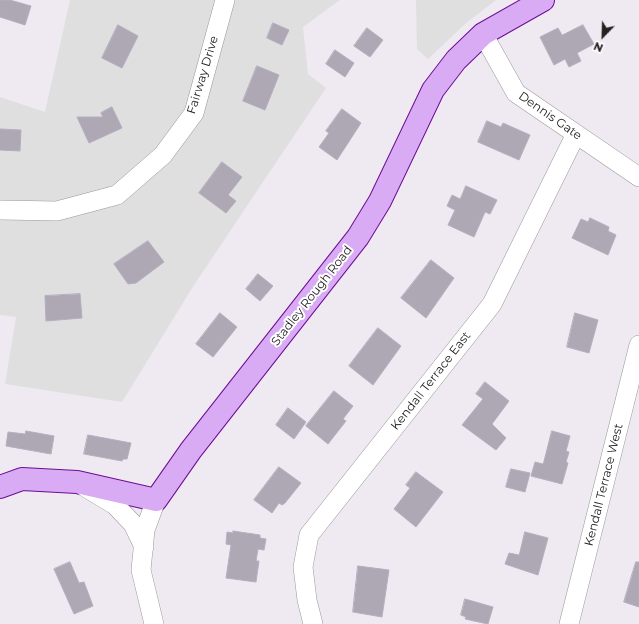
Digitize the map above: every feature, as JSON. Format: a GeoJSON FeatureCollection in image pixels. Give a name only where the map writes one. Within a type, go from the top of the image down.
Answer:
{"type":"FeatureCollection","features":[{"type":"Feature","properties":{"kind":"main road","name":"Stadley Rough Road"},"geometry":{"type":"LineString","coordinates":[[156,500],[191,450],[358,237],[380,201],[433,90],[456,60],[483,34],[543,0]]}},
{"type":"Feature","properties":{"kind":"main road"},"geometry":{"type":"LineString","coordinates":[[0,487],[22,479],[77,482],[156,500]]}},
{"type":"Feature","properties":{"kind":"street","name":"Fairway Drive"},"geometry":{"type":"LineString","coordinates":[[0,210],[57,211],[117,195],[162,155],[194,113],[224,0]]}},
{"type":"Feature","properties":{"kind":"street","name":"Dennis Gate"},"geometry":{"type":"LineString","coordinates":[[483,34],[516,93],[639,177]]}},
{"type":"Feature","properties":{"kind":"street","name":"Kendall Terrace East"},"geometry":{"type":"LineString","coordinates":[[313,624],[307,600],[303,568],[309,535],[492,304],[576,134]]}},
{"type":"Feature","properties":{"kind":"street","name":"Kendall Terrace West"},"geometry":{"type":"LineString","coordinates":[[569,624],[639,345]]}},
{"type":"Feature","properties":{"kind":"street"},"geometry":{"type":"LineString","coordinates":[[77,482],[115,505],[133,524],[144,547]]}},
{"type":"Feature","properties":{"kind":"street","name":"Stadley Rough Road"},"geometry":{"type":"LineString","coordinates":[[154,624],[141,570],[145,530],[156,500]]}},
{"type":"Feature","properties":{"kind":"shaded area"},"geometry":{"type":"Polygon","coordinates":[[[70,0],[340,0],[303,27],[308,74],[326,88],[194,285],[122,402],[5,384],[16,317],[0,315],[0,97],[45,112],[70,0]]]}},
{"type":"Feature","properties":{"kind":"shaded area"},"geometry":{"type":"Polygon","coordinates":[[[416,0],[496,0],[465,24],[428,59],[417,49],[416,0]]]}},
{"type":"Feature","properties":{"kind":"building"},"geometry":{"type":"Polygon","coordinates":[[[0,0],[10,0],[31,6],[25,25],[0,17],[0,0]]]}},
{"type":"Feature","properties":{"kind":"building"},"geometry":{"type":"Polygon","coordinates":[[[273,23],[289,30],[282,45],[267,38],[273,23]]]}},
{"type":"Feature","properties":{"kind":"building"},"geometry":{"type":"Polygon","coordinates":[[[118,25],[138,36],[122,68],[102,58],[118,25]]]}},
{"type":"Feature","properties":{"kind":"building"},"geometry":{"type":"Polygon","coordinates":[[[583,25],[594,44],[577,53],[581,61],[569,67],[565,59],[554,65],[540,37],[558,28],[562,35],[583,25]]]}},
{"type":"Feature","properties":{"kind":"building"},"geometry":{"type":"Polygon","coordinates":[[[367,28],[383,40],[370,57],[354,46],[367,28]]]}},
{"type":"Feature","properties":{"kind":"building"},"geometry":{"type":"Polygon","coordinates":[[[335,50],[354,63],[345,77],[326,64],[335,50]]]}},
{"type":"Feature","properties":{"kind":"building"},"geometry":{"type":"Polygon","coordinates":[[[257,66],[279,75],[265,110],[243,101],[257,66]]]}},
{"type":"Feature","properties":{"kind":"building"},"geometry":{"type":"Polygon","coordinates":[[[112,107],[122,128],[89,143],[77,117],[103,117],[101,113],[112,107]]]}},
{"type":"Feature","properties":{"kind":"building"},"geometry":{"type":"Polygon","coordinates":[[[342,109],[361,123],[337,160],[319,147],[329,133],[326,131],[342,109]]]}},
{"type":"Feature","properties":{"kind":"building"},"geometry":{"type":"Polygon","coordinates":[[[487,121],[501,127],[503,123],[530,135],[519,160],[478,142],[487,121]]]}},
{"type":"Feature","properties":{"kind":"building"},"geometry":{"type":"Polygon","coordinates":[[[0,129],[21,130],[20,151],[0,150],[0,129]]]}},
{"type":"Feature","properties":{"kind":"building"},"geometry":{"type":"Polygon","coordinates":[[[222,162],[242,177],[228,195],[236,201],[226,213],[199,193],[222,162]]]}},
{"type":"Feature","properties":{"kind":"building"},"geometry":{"type":"Polygon","coordinates":[[[466,186],[497,200],[490,214],[485,212],[474,237],[448,225],[455,210],[447,206],[452,195],[460,199],[466,186]]]}},
{"type":"Feature","properties":{"kind":"building"},"geometry":{"type":"Polygon","coordinates":[[[590,218],[609,227],[608,231],[616,235],[608,255],[572,238],[581,219],[588,222],[590,218]]]}},
{"type":"Feature","properties":{"kind":"building"},"geometry":{"type":"Polygon","coordinates":[[[148,241],[164,262],[136,283],[128,284],[114,264],[148,241]]]}},
{"type":"Feature","properties":{"kind":"building"},"geometry":{"type":"Polygon","coordinates":[[[431,260],[454,278],[426,318],[401,298],[431,260]]]}},
{"type":"Feature","properties":{"kind":"building"},"geometry":{"type":"Polygon","coordinates":[[[258,274],[273,286],[260,301],[246,289],[258,274]]]}},
{"type":"Feature","properties":{"kind":"building"},"geometry":{"type":"Polygon","coordinates":[[[80,294],[82,318],[46,321],[45,296],[80,294]]]}},
{"type":"Feature","properties":{"kind":"building"},"geometry":{"type":"Polygon","coordinates":[[[220,313],[237,327],[213,357],[196,344],[220,313]]]}},
{"type":"Feature","properties":{"kind":"building"},"geometry":{"type":"Polygon","coordinates":[[[575,313],[598,320],[589,353],[567,347],[575,313]]]}},
{"type":"Feature","properties":{"kind":"building"},"geometry":{"type":"Polygon","coordinates":[[[378,328],[401,346],[373,385],[349,366],[378,328]]]}},
{"type":"Feature","properties":{"kind":"building"},"geometry":{"type":"Polygon","coordinates":[[[485,382],[509,401],[492,424],[506,438],[496,450],[462,425],[483,399],[476,394],[485,382]]]}},
{"type":"Feature","properties":{"kind":"building"},"geometry":{"type":"Polygon","coordinates":[[[334,391],[353,406],[343,419],[346,421],[328,444],[306,426],[334,391]]]}},
{"type":"Feature","properties":{"kind":"building"},"geometry":{"type":"Polygon","coordinates":[[[288,408],[306,422],[294,439],[276,425],[288,408]]]}},
{"type":"Feature","properties":{"kind":"building"},"geometry":{"type":"Polygon","coordinates":[[[26,431],[54,436],[51,454],[6,446],[8,432],[25,434],[26,431]]]}},
{"type":"Feature","properties":{"kind":"building"},"geometry":{"type":"Polygon","coordinates":[[[552,431],[570,436],[566,451],[569,452],[566,462],[568,463],[562,484],[531,476],[535,462],[543,464],[552,431]]]}},
{"type":"Feature","properties":{"kind":"building"},"geometry":{"type":"Polygon","coordinates":[[[88,435],[131,443],[127,459],[123,459],[122,461],[84,454],[88,435]]]}},
{"type":"Feature","properties":{"kind":"building"},"geometry":{"type":"Polygon","coordinates":[[[279,467],[301,483],[285,503],[282,505],[279,503],[272,513],[254,500],[279,467]]]}},
{"type":"Feature","properties":{"kind":"building"},"geometry":{"type":"Polygon","coordinates":[[[511,469],[530,473],[525,492],[506,487],[511,469]]]}},
{"type":"Feature","properties":{"kind":"building"},"geometry":{"type":"Polygon","coordinates":[[[416,472],[443,492],[416,527],[394,509],[410,488],[406,485],[416,472]]]}},
{"type":"Feature","properties":{"kind":"building"},"geometry":{"type":"Polygon","coordinates":[[[233,531],[260,535],[260,538],[266,539],[264,550],[258,549],[256,561],[259,561],[256,582],[226,578],[231,545],[226,544],[227,532],[233,533],[233,531]]]}},
{"type":"Feature","properties":{"kind":"building"},"geometry":{"type":"Polygon","coordinates":[[[525,532],[548,538],[538,575],[505,564],[509,553],[519,555],[525,532]]]}},
{"type":"Feature","properties":{"kind":"building"},"geometry":{"type":"Polygon","coordinates":[[[70,562],[79,583],[84,582],[93,606],[74,614],[54,569],[70,562]]]}},
{"type":"Feature","properties":{"kind":"building"},"geometry":{"type":"Polygon","coordinates":[[[636,562],[639,562],[639,607],[624,602],[636,562]]]}},
{"type":"Feature","properties":{"kind":"building"},"geometry":{"type":"Polygon","coordinates":[[[358,566],[389,570],[382,617],[353,612],[358,566]]]}},
{"type":"Feature","properties":{"kind":"building"},"geometry":{"type":"Polygon","coordinates":[[[465,599],[493,607],[488,624],[465,619],[466,617],[461,615],[465,599]]]}}]}
